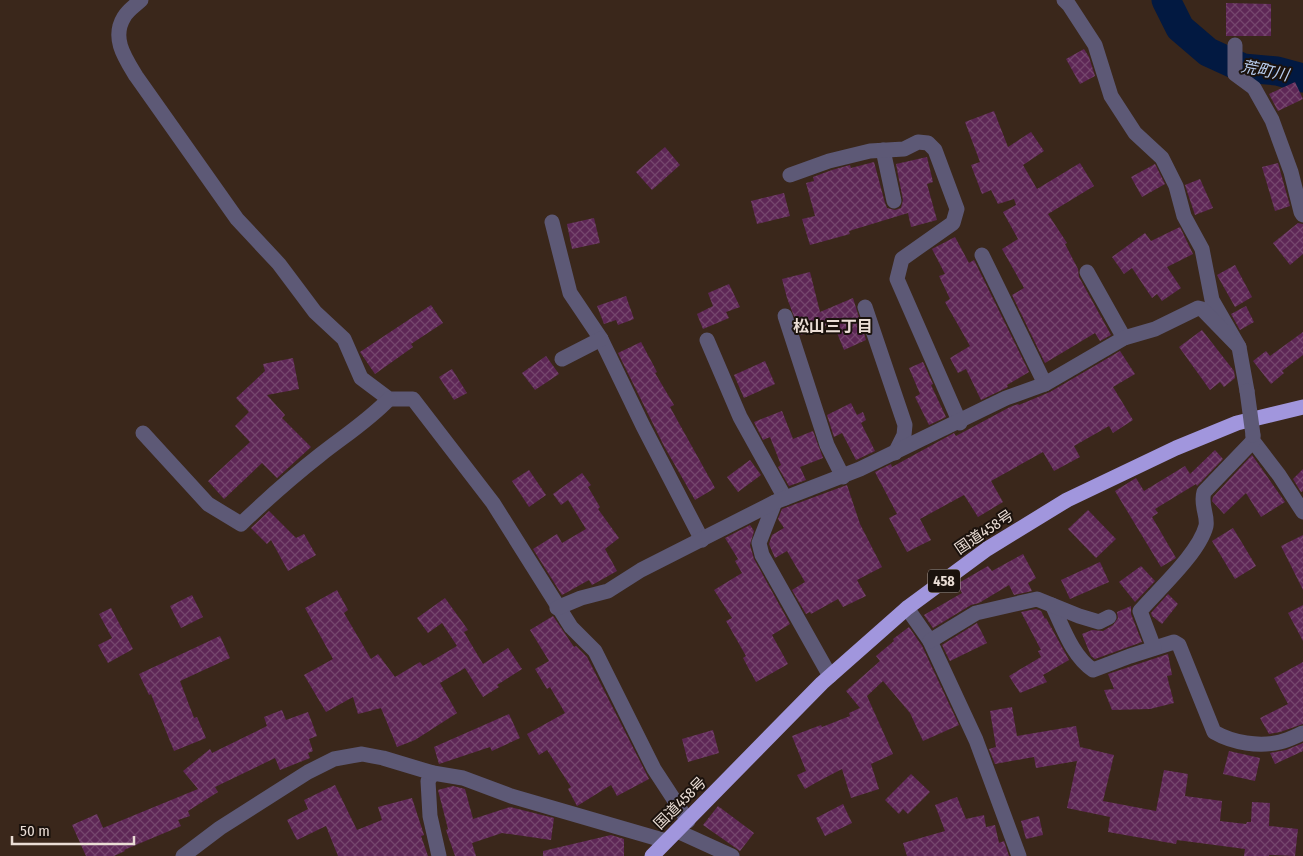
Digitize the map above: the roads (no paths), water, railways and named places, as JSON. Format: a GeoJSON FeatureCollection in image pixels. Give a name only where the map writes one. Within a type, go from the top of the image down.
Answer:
{"type":"FeatureCollection","features":[{"type":"Feature","properties":{"kind":"highway","name":"国道458号"},"geometry":{"type":"LineString","coordinates":[[652,856],[830,676],[907,608],[987,549],[1067,500],[1176,448],[1237,423],[1303,407]]}},
{"type":"Feature","properties":{"kind":"lane"},"geometry":{"type":"LineString","coordinates":[[141,0],[124,16],[119,34],[121,51],[136,76],[237,219],[279,264],[315,312],[344,339],[361,378],[389,399],[413,399],[493,503],[571,627],[595,651],[654,769],[677,831]]}},
{"type":"Feature","properties":{"kind":"lane"},"geometry":{"type":"LineString","coordinates":[[1064,0],[1095,45],[1111,96],[1135,133],[1162,158],[1176,186],[1184,216],[1202,249],[1212,300],[1239,347],[1253,438],[1303,512]]}},
{"type":"Feature","properties":{"kind":"lane"},"geometry":{"type":"LineString","coordinates":[[1235,45],[1235,74],[1254,88],[1272,120],[1303,215]]}},
{"type":"Feature","properties":{"kind":"lane"},"geometry":{"type":"LineString","coordinates":[[790,174],[829,161],[870,152],[904,149],[918,142],[928,143],[935,150],[957,210],[953,223],[902,259],[897,279],[960,422]]}},
{"type":"Feature","properties":{"kind":"lane"},"geometry":{"type":"LineString","coordinates":[[883,150],[894,201]]}},
{"type":"Feature","properties":{"kind":"lane"},"geometry":{"type":"LineString","coordinates":[[552,222],[570,293],[601,339],[642,426],[702,540]]}},
{"type":"Feature","properties":{"kind":"lane"},"geometry":{"type":"LineString","coordinates":[[982,255],[1046,384]]}},
{"type":"Feature","properties":{"kind":"lane"},"geometry":{"type":"LineString","coordinates":[[1087,272],[1124,338]]}},
{"type":"Feature","properties":{"kind":"lane"},"geometry":{"type":"LineString","coordinates":[[865,308],[905,425],[904,435],[895,453]]}},
{"type":"Feature","properties":{"kind":"lane"},"geometry":{"type":"LineString","coordinates":[[558,608],[581,598],[608,591],[641,570],[780,500],[843,477],[960,422],[1006,398],[1046,384],[1124,338],[1155,329],[1198,308],[1202,309],[1239,347]]}},
{"type":"Feature","properties":{"kind":"lane"},"geometry":{"type":"LineString","coordinates":[[785,316],[827,445],[843,477]]}},
{"type":"Feature","properties":{"kind":"lane"},"geometry":{"type":"LineString","coordinates":[[562,359],[601,339]]}},
{"type":"Feature","properties":{"kind":"lane"},"geometry":{"type":"LineString","coordinates":[[707,340],[740,417],[780,500]]}},
{"type":"Feature","properties":{"kind":"lane"},"geometry":{"type":"LineString","coordinates":[[143,433],[208,504],[241,524],[275,491],[374,415],[389,399]]}},
{"type":"Feature","properties":{"kind":"lane"},"geometry":{"type":"LineString","coordinates":[[1154,648],[1140,610],[1194,550],[1206,525],[1202,500],[1204,492],[1253,438]]}},
{"type":"Feature","properties":{"kind":"lane"},"geometry":{"type":"LineString","coordinates":[[780,500],[759,543],[762,555],[830,676]]}},
{"type":"Feature","properties":{"kind":"lane"},"geometry":{"type":"LineString","coordinates":[[930,641],[976,613],[1037,599],[1099,622],[1109,617]]}},
{"type":"Feature","properties":{"kind":"lane"},"geometry":{"type":"LineString","coordinates":[[1052,605],[1076,653],[1093,670],[1174,642],[1179,645],[1214,732],[1225,738],[1256,744],[1281,742],[1303,733]]}},
{"type":"Feature","properties":{"kind":"lane"},"geometry":{"type":"LineString","coordinates":[[907,608],[930,641],[976,740],[1019,856]]}},
{"type":"Feature","properties":{"kind":"lane"},"geometry":{"type":"LineString","coordinates":[[183,856],[228,823],[308,772],[334,760],[362,754],[383,758],[432,773],[463,778],[512,796],[677,831],[732,856]]}},
{"type":"Feature","properties":{"kind":"lane"},"geometry":{"type":"LineString","coordinates":[[432,773],[428,781],[430,816],[439,856]]}},
{"type":"Feature","properties":{"kind":"waterway","name":"荒町川"},"geometry":{"type":"LineString","coordinates":[[1166,0],[1180,28],[1208,52],[1243,68],[1277,71],[1303,78]]}},
{"type":"Feature","properties":{"kind":"district","name":"松山三丁目"},"geometry":{"type":"Point","coordinates":[833,326]}}]}
